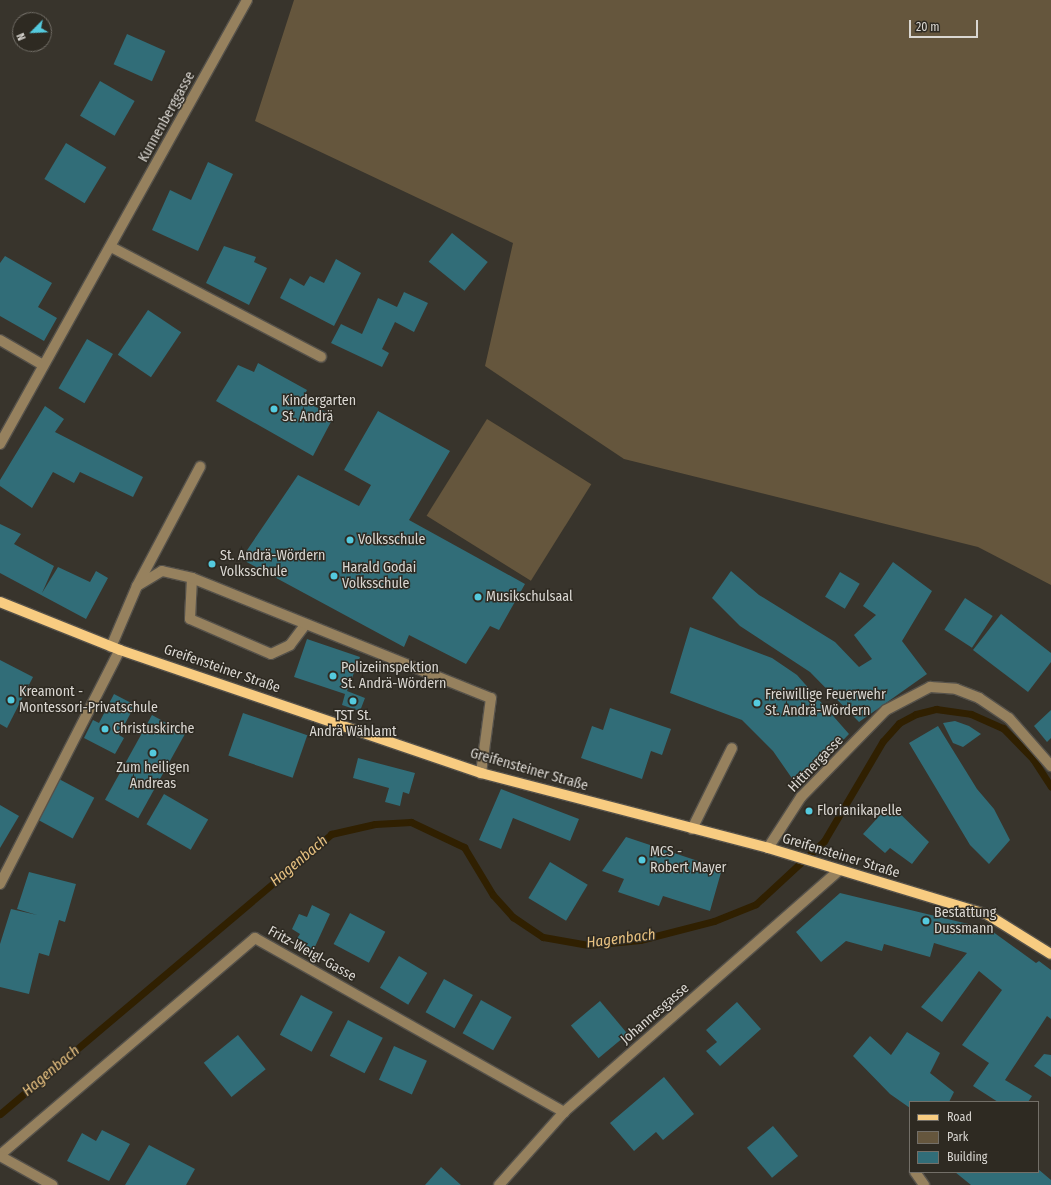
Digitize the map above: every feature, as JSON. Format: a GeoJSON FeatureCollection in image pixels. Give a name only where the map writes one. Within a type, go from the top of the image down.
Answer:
{"type":"FeatureCollection","features":[{"type":"Feature","properties":{"kind":"main road","name":"Greifensteiner Straße"},"geometry":{"type":"LineString","coordinates":[[0,602],[116,648],[482,773],[768,848],[817,866],[988,915],[1051,954]]}},
{"type":"Feature","properties":{"kind":"street","name":"Kunnenberggasse"},"geometry":{"type":"LineString","coordinates":[[0,444],[43,364],[111,248],[247,0]]}},
{"type":"Feature","properties":{"kind":"street"},"geometry":{"type":"LineString","coordinates":[[111,248],[321,357]]}},
{"type":"Feature","properties":{"kind":"street"},"geometry":{"type":"LineString","coordinates":[[0,340],[43,364]]}},
{"type":"Feature","properties":{"kind":"street"},"geometry":{"type":"LineString","coordinates":[[0,884],[116,648],[137,586],[200,467]]}},
{"type":"Feature","properties":{"kind":"street"},"geometry":{"type":"LineString","coordinates":[[137,586],[162,571],[192,578],[491,698],[482,773]]}},
{"type":"Feature","properties":{"kind":"street"},"geometry":{"type":"LineString","coordinates":[[192,578],[190,619],[271,654],[290,645],[306,624]]}},
{"type":"Feature","properties":{"kind":"street","name":"Hittnergasse"},"geometry":{"type":"LineString","coordinates":[[768,848],[801,797],[886,710],[930,687],[956,689],[979,698],[1008,718],[1051,766]]}},
{"type":"Feature","properties":{"kind":"street"},"geometry":{"type":"LineString","coordinates":[[692,829],[732,748]]}},
{"type":"Feature","properties":{"kind":"street","name":"Johannesgasse"},"geometry":{"type":"LineString","coordinates":[[499,1185],[564,1112],[837,872]]}},
{"type":"Feature","properties":{"kind":"street","name":"Fritz-Weigl-Gasse"},"geometry":{"type":"LineString","coordinates":[[0,1156],[254,938],[564,1112]]}},
{"type":"Feature","properties":{"kind":"street"},"geometry":{"type":"LineString","coordinates":[[0,1156],[52,1185]]}},
{"type":"Feature","properties":{"kind":"street"},"geometry":{"type":"LineString","coordinates":[[916,1173],[924,1185]]}},
{"type":"Feature","properties":{"kind":"green space"},"geometry":{"type":"Polygon","coordinates":[[[294,0],[1051,0],[1051,585],[978,547],[624,459],[485,366],[513,243],[255,121],[294,0]]]}},
{"type":"Feature","properties":{"kind":"green space"},"geometry":{"type":"Polygon","coordinates":[[[487,419],[591,484],[531,581],[427,516],[487,419]]]}},
{"type":"Feature","properties":{"kind":"building"},"geometry":{"type":"Polygon","coordinates":[[[127,34],[165,51],[152,81],[114,64],[127,34]]]}},
{"type":"Feature","properties":{"kind":"building"},"geometry":{"type":"Polygon","coordinates":[[[100,81],[135,101],[115,136],[80,116],[100,81]]]}},
{"type":"Feature","properties":{"kind":"building"},"geometry":{"type":"Polygon","coordinates":[[[66,143],[106,167],[85,203],[44,179],[66,143]]]}},
{"type":"Feature","properties":{"kind":"building"},"geometry":{"type":"Polygon","coordinates":[[[208,162],[233,174],[198,251],[152,230],[170,190],[191,200],[208,162]]]}},
{"type":"Feature","properties":{"kind":"building"},"geometry":{"type":"Polygon","coordinates":[[[452,233],[488,262],[464,291],[429,262],[452,233]]]}},
{"type":"Feature","properties":{"kind":"building"},"geometry":{"type":"Polygon","coordinates":[[[224,246],[256,257],[254,262],[267,268],[249,305],[206,283],[224,246]]]}},
{"type":"Feature","properties":{"kind":"building"},"geometry":{"type":"Polygon","coordinates":[[[5,256],[52,283],[38,307],[57,318],[44,341],[0,316],[0,263],[5,256]]]}},
{"type":"Feature","properties":{"kind":"building"},"geometry":{"type":"Polygon","coordinates":[[[336,259],[361,273],[334,326],[280,298],[290,278],[304,286],[310,276],[324,283],[336,259]]]}},
{"type":"Feature","properties":{"kind":"building"},"geometry":{"type":"Polygon","coordinates":[[[404,292],[428,303],[414,332],[395,322],[382,349],[389,353],[382,367],[331,343],[341,324],[362,334],[378,298],[397,307],[404,292]]]}},
{"type":"Feature","properties":{"kind":"building"},"geometry":{"type":"Polygon","coordinates":[[[148,310],[181,332],[151,377],[118,355],[148,310]]]}},
{"type":"Feature","properties":{"kind":"building"},"geometry":{"type":"Polygon","coordinates":[[[87,339],[113,354],[84,403],[58,388],[87,339]]]}},
{"type":"Feature","properties":{"kind":"building","name":"Kindergarten St. Andrä"},"geometry":{"type":"Polygon","coordinates":[[[258,363],[307,390],[302,400],[334,416],[313,456],[216,401],[238,365],[254,372],[258,363]]]}},
{"type":"Feature","properties":{"kind":"building"},"geometry":{"type":"Polygon","coordinates":[[[45,406],[64,419],[55,432],[143,477],[133,497],[80,472],[74,483],[53,472],[32,508],[0,486],[0,480],[45,406]]]}},
{"type":"Feature","properties":{"kind":"building","name":"Volksschule"},"geometry":{"type":"Polygon","coordinates":[[[378,411],[450,451],[409,520],[525,584],[499,630],[490,626],[466,664],[409,635],[404,647],[241,559],[298,475],[359,506],[371,485],[344,470],[378,411]]]}},
{"type":"Feature","properties":{"kind":"building"},"geometry":{"type":"Polygon","coordinates":[[[0,524],[21,534],[14,544],[54,566],[42,593],[58,567],[90,582],[96,571],[108,578],[86,619],[0,573],[0,524]]]}},
{"type":"Feature","properties":{"kind":"building"},"geometry":{"type":"Polygon","coordinates":[[[893,562],[932,591],[902,641],[927,674],[859,722],[810,672],[740,626],[712,598],[731,571],[759,595],[835,642],[859,667],[872,659],[854,635],[876,615],[863,606],[893,562]]]}},
{"type":"Feature","properties":{"kind":"building"},"geometry":{"type":"Polygon","coordinates":[[[840,572],[860,584],[845,609],[825,597],[840,572]]]}},
{"type":"Feature","properties":{"kind":"building"},"geometry":{"type":"Polygon","coordinates":[[[965,598],[993,616],[972,648],[944,630],[965,598]]]}},
{"type":"Feature","properties":{"kind":"building"},"geometry":{"type":"Polygon","coordinates":[[[1001,614],[1051,653],[1051,662],[1028,692],[973,650],[1001,614]]]}},
{"type":"Feature","properties":{"kind":"building"},"geometry":{"type":"Polygon","coordinates":[[[690,627],[772,658],[797,675],[849,734],[798,787],[773,751],[742,720],[670,693],[690,627]]]}},
{"type":"Feature","properties":{"kind":"building"},"geometry":{"type":"Polygon","coordinates":[[[307,639],[360,657],[347,691],[365,698],[360,711],[342,705],[345,694],[294,677],[307,639]]]}},
{"type":"Feature","properties":{"kind":"building","name":"Kreamont - Montessori-Privatschule"},"geometry":{"type":"Polygon","coordinates":[[[0,660],[33,677],[7,728],[0,724],[0,660]]]}},
{"type":"Feature","properties":{"kind":"building","name":"Christuskirche"},"geometry":{"type":"Polygon","coordinates":[[[114,694],[135,705],[119,735],[124,738],[115,754],[84,738],[93,720],[99,723],[114,694]]]}},
{"type":"Feature","properties":{"kind":"building"},"geometry":{"type":"Polygon","coordinates":[[[610,708],[671,729],[662,755],[651,751],[642,779],[581,758],[592,726],[603,730],[610,708]]]}},
{"type":"Feature","properties":{"kind":"building"},"geometry":{"type":"Polygon","coordinates":[[[1051,710],[1051,738],[1047,742],[1034,726],[1051,710]]]}},
{"type":"Feature","properties":{"kind":"building"},"geometry":{"type":"Polygon","coordinates":[[[243,713],[307,735],[293,778],[228,756],[243,713]]]}},
{"type":"Feature","properties":{"kind":"building","name":"Zum heiligen Andreas"},"geometry":{"type":"Polygon","coordinates":[[[152,715],[185,733],[138,818],[105,800],[152,715]]]}},
{"type":"Feature","properties":{"kind":"building"},"geometry":{"type":"Polygon","coordinates":[[[955,721],[969,726],[981,734],[963,747],[953,743],[943,723],[955,721]]]}},
{"type":"Feature","properties":{"kind":"building"},"geometry":{"type":"Polygon","coordinates":[[[938,726],[977,789],[994,809],[1010,840],[989,864],[970,845],[909,743],[938,726]]]}},
{"type":"Feature","properties":{"kind":"building"},"geometry":{"type":"Polygon","coordinates":[[[358,758],[415,773],[409,794],[403,792],[400,806],[385,802],[389,788],[353,778],[358,758]]]}},
{"type":"Feature","properties":{"kind":"building"},"geometry":{"type":"Polygon","coordinates":[[[59,779],[94,798],[73,838],[37,820],[59,779]]]}},
{"type":"Feature","properties":{"kind":"building"},"geometry":{"type":"Polygon","coordinates":[[[501,789],[579,819],[570,841],[513,818],[501,849],[479,840],[501,789]]]}},
{"type":"Feature","properties":{"kind":"building"},"geometry":{"type":"Polygon","coordinates":[[[164,794],[208,820],[191,850],[146,824],[164,794]]]}},
{"type":"Feature","properties":{"kind":"building"},"geometry":{"type":"Polygon","coordinates":[[[890,804],[929,842],[912,864],[890,848],[885,853],[863,834],[890,804]]]}},
{"type":"Feature","properties":{"kind":"building"},"geometry":{"type":"Polygon","coordinates":[[[0,805],[19,816],[0,848],[0,805]]]}},
{"type":"Feature","properties":{"kind":"building"},"geometry":{"type":"Polygon","coordinates":[[[626,837],[722,869],[710,911],[663,896],[659,906],[618,892],[624,879],[602,871],[626,837]]]}},
{"type":"Feature","properties":{"kind":"building"},"geometry":{"type":"Polygon","coordinates":[[[550,862],[588,885],[566,921],[528,898],[550,862]]]}},
{"type":"Feature","properties":{"kind":"building"},"geometry":{"type":"Polygon","coordinates":[[[29,872],[76,884],[65,922],[59,920],[49,956],[39,953],[29,994],[0,987],[0,944],[11,909],[37,915],[17,909],[29,872]]]}},
{"type":"Feature","properties":{"kind":"building"},"geometry":{"type":"Polygon","coordinates":[[[840,893],[989,929],[1036,963],[1039,961],[1051,970],[1051,1019],[1047,1016],[1005,1080],[1032,1096],[1029,1101],[996,1101],[973,1086],[989,1063],[962,1045],[1002,990],[979,971],[942,1022],[921,1007],[967,953],[934,943],[930,957],[884,944],[882,951],[846,941],[821,962],[796,932],[840,893]]]}},
{"type":"Feature","properties":{"kind":"building"},"geometry":{"type":"Polygon","coordinates":[[[312,905],[330,914],[313,951],[294,943],[300,934],[292,929],[299,914],[307,917],[312,905]]]}},
{"type":"Feature","properties":{"kind":"building"},"geometry":{"type":"Polygon","coordinates":[[[350,913],[385,932],[369,963],[334,944],[350,913]]]}},
{"type":"Feature","properties":{"kind":"building"},"geometry":{"type":"Polygon","coordinates":[[[399,956],[427,973],[408,1005],[380,988],[399,956]]]}},
{"type":"Feature","properties":{"kind":"building"},"geometry":{"type":"Polygon","coordinates":[[[444,979],[473,995],[454,1028],[426,1012],[444,979]]]}},
{"type":"Feature","properties":{"kind":"building"},"geometry":{"type":"Polygon","coordinates":[[[301,995],[333,1012],[312,1052],[280,1035],[301,995]]]}},
{"type":"Feature","properties":{"kind":"building"},"geometry":{"type":"Polygon","coordinates":[[[481,1000],[512,1017],[493,1050],[463,1033],[481,1000]]]}},
{"type":"Feature","properties":{"kind":"building"},"geometry":{"type":"Polygon","coordinates":[[[600,1001],[628,1034],[599,1058],[571,1025],[600,1001]]]}},
{"type":"Feature","properties":{"kind":"building"},"geometry":{"type":"Polygon","coordinates":[[[737,1002],[761,1029],[720,1066],[706,1051],[717,1042],[706,1030],[737,1002]]]}},
{"type":"Feature","properties":{"kind":"building"},"geometry":{"type":"Polygon","coordinates":[[[348,1020],[383,1038],[365,1073],[330,1056],[348,1020]]]}},
{"type":"Feature","properties":{"kind":"building"},"geometry":{"type":"Polygon","coordinates":[[[907,1032],[940,1053],[930,1073],[954,1092],[950,1101],[909,1101],[909,1107],[890,1094],[853,1056],[870,1036],[891,1055],[907,1032]]]}},
{"type":"Feature","properties":{"kind":"building"},"geometry":{"type":"Polygon","coordinates":[[[238,1035],[266,1069],[231,1097],[204,1063],[238,1035]]]}},
{"type":"Feature","properties":{"kind":"building"},"geometry":{"type":"Polygon","coordinates":[[[394,1046],[427,1061],[412,1094],[379,1080],[394,1046]]]}},
{"type":"Feature","properties":{"kind":"building"},"geometry":{"type":"Polygon","coordinates":[[[1044,1054],[1051,1055],[1051,1077],[1034,1066],[1044,1054]]]}},
{"type":"Feature","properties":{"kind":"building"},"geometry":{"type":"Polygon","coordinates":[[[664,1077],[694,1114],[663,1140],[656,1132],[634,1151],[610,1123],[664,1077]]]}},
{"type":"Feature","properties":{"kind":"building"},"geometry":{"type":"Polygon","coordinates":[[[773,1126],[798,1156],[772,1178],[747,1148],[773,1126]]]}},
{"type":"Feature","properties":{"kind":"building"},"geometry":{"type":"Polygon","coordinates":[[[102,1130],[130,1144],[109,1181],[67,1161],[82,1133],[96,1141],[102,1130]]]}},
{"type":"Feature","properties":{"kind":"building"},"geometry":{"type":"Polygon","coordinates":[[[149,1145],[195,1169],[186,1185],[125,1185],[149,1145]]]}},
{"type":"Feature","properties":{"kind":"building"},"geometry":{"type":"Polygon","coordinates":[[[441,1167],[461,1185],[425,1185],[441,1167]]]}},
{"type":"Feature","properties":{"kind":"building"},"geometry":{"type":"Polygon","coordinates":[[[1039,1170],[1051,1180],[1051,1185],[971,1185],[956,1173],[1039,1173],[1039,1170]]]}},
{"type":"Feature","properties":{"kind":"waterway","name":"Hagenbach"},"geometry":{"type":"LineString","coordinates":[[0,1114],[331,834],[375,824],[411,822],[464,847],[493,895],[513,917],[543,937],[588,945],[640,940],[714,921],[756,904],[824,841],[883,741],[899,723],[916,714],[936,709],[971,714],[1003,728],[1033,759],[1051,787]]}},
{"type":"Feature","properties":{"kind":"place","name":"Kindergarten St. Andrä"},"geometry":{"type":"Point","coordinates":[274,409]}},
{"type":"Feature","properties":{"kind":"place","name":"Volksschule"},"geometry":{"type":"Point","coordinates":[350,540]}},
{"type":"Feature","properties":{"kind":"place","name":"St. Andrä-Wördern Volksschule"},"geometry":{"type":"Point","coordinates":[212,564]}},
{"type":"Feature","properties":{"kind":"place","name":"Harald Godai Volksschule"},"geometry":{"type":"Point","coordinates":[334,576]}},
{"type":"Feature","properties":{"kind":"place","name":"Musikschulsaal"},"geometry":{"type":"Point","coordinates":[478,597]}},
{"type":"Feature","properties":{"kind":"place","name":"Polizeiinspektion St. Andrä-Wördern"},"geometry":{"type":"Point","coordinates":[333,676]}},
{"type":"Feature","properties":{"kind":"place","name":"Kreamont - Montessori-Privatschule"},"geometry":{"type":"Point","coordinates":[11,700]}},
{"type":"Feature","properties":{"kind":"place","name":"TST St. Andrä Wählamt"},"geometry":{"type":"Point","coordinates":[353,701]}},
{"type":"Feature","properties":{"kind":"place","name":"Freiwillige Feuerwehr St. Andrä-Wördern"},"geometry":{"type":"Point","coordinates":[757,703]}},
{"type":"Feature","properties":{"kind":"place","name":"Christuskirche"},"geometry":{"type":"Point","coordinates":[105,729]}},
{"type":"Feature","properties":{"kind":"place","name":"Zum heiligen Andreas"},"geometry":{"type":"Point","coordinates":[153,753]}},
{"type":"Feature","properties":{"kind":"place","name":"Florianikapelle"},"geometry":{"type":"Point","coordinates":[809,811]}},
{"type":"Feature","properties":{"kind":"place","name":"MCS - Robert Mayer"},"geometry":{"type":"Point","coordinates":[642,860]}},
{"type":"Feature","properties":{"kind":"place","name":"Bestattung Dussmann"},"geometry":{"type":"Point","coordinates":[926,921]}}]}
